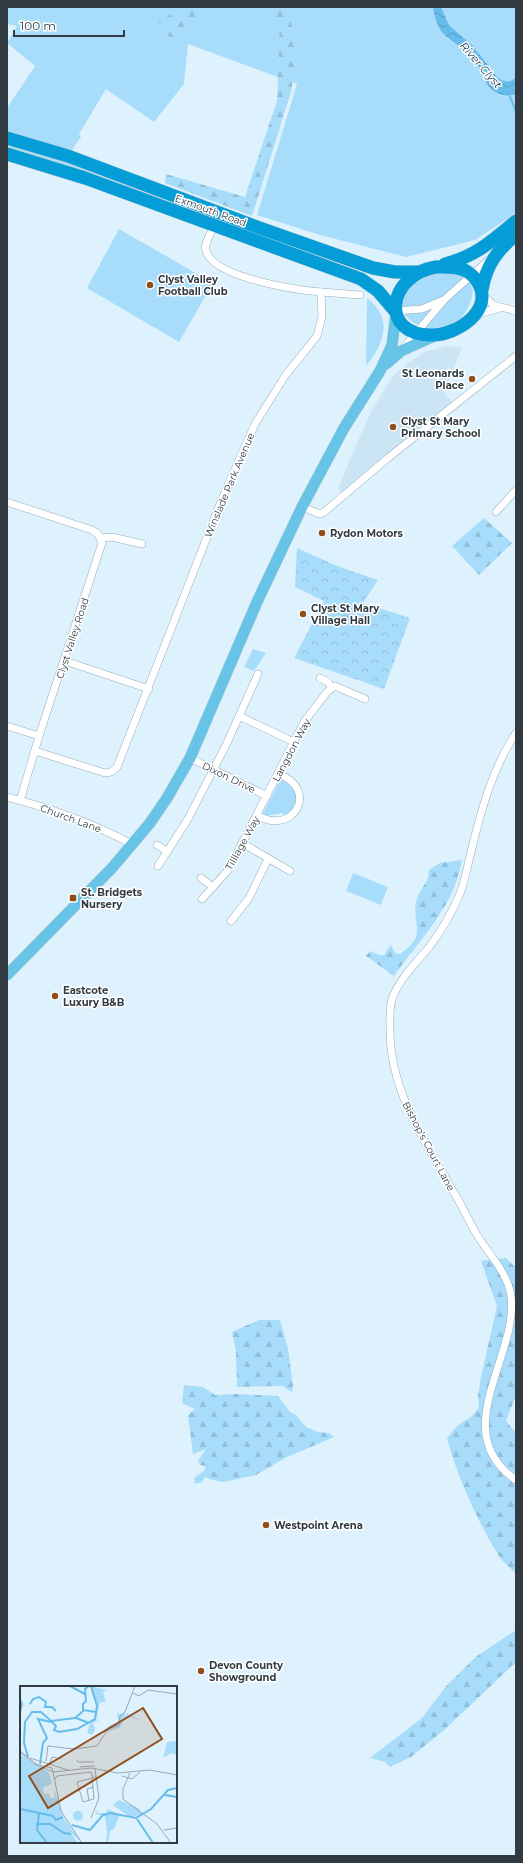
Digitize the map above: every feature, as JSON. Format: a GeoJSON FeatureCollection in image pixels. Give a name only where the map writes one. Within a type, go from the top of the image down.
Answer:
{"type":"FeatureCollection","features":[{"type":"Feature","properties":{"kind":"highway","name":"Exmouth Road"},"geometry":{"type":"LineString","coordinates":[[7,138],[68,156],[219,213],[373,268],[395,272],[418,272]]}},
{"type":"Feature","properties":{"kind":"highway","name":"Exmouth Road"},"geometry":{"type":"LineString","coordinates":[[7,154],[85,178],[367,282],[378,291],[404,326],[417,333]]}},
{"type":"Feature","properties":{"kind":"highway"},"geometry":{"type":"LineString","coordinates":[[395,313],[396,299],[402,286],[418,272],[466,258],[476,253],[516,221]]}},
{"type":"Feature","properties":{"kind":"highway"},"geometry":{"type":"LineString","coordinates":[[417,333],[437,335],[446,334],[458,330],[474,316],[480,304],[488,267],[496,254],[516,235]]}},
{"type":"Feature","properties":{"kind":"highway"},"geometry":{"type":"LineString","coordinates":[[436,267],[460,269],[471,274],[482,291]]}},
{"type":"Feature","properties":{"kind":"main road"},"geometry":{"type":"LineString","coordinates":[[7,976],[112,868],[150,823],[167,798],[190,758],[259,597],[302,507],[344,428],[380,371],[392,345],[395,313]]}},
{"type":"Feature","properties":{"kind":"main road"},"geometry":{"type":"LineString","coordinates":[[380,371],[400,351],[422,340],[437,335]]}},
{"type":"Feature","properties":{"kind":"street"},"geometry":{"type":"LineString","coordinates":[[219,213],[205,250],[208,256],[215,263],[231,272],[252,280],[283,287],[321,292],[360,294]]}},
{"type":"Feature","properties":{"kind":"street"},"geometry":{"type":"LineString","coordinates":[[400,351],[445,299],[471,274],[496,254]]}},
{"type":"Feature","properties":{"kind":"street"},"geometry":{"type":"LineString","coordinates":[[482,291],[493,305],[516,311]]}},
{"type":"Feature","properties":{"kind":"street","name":"Winslade Park Avenue"},"geometry":{"type":"LineString","coordinates":[[35,751],[105,773],[111,772],[117,767],[149,689],[222,499],[255,424],[284,376],[317,336],[322,318],[321,292]]}},
{"type":"Feature","properties":{"kind":"street"},"geometry":{"type":"LineString","coordinates":[[395,313],[422,309],[437,304],[445,299]]}},
{"type":"Feature","properties":{"kind":"street"},"geometry":{"type":"LineString","coordinates":[[474,316],[500,308]]}},
{"type":"Feature","properties":{"kind":"street"},"geometry":{"type":"LineString","coordinates":[[302,507],[320,514],[323,513],[388,458],[516,356]]}},
{"type":"Feature","properties":{"kind":"street"},"geometry":{"type":"LineString","coordinates":[[496,512],[510,503],[516,490]]}},
{"type":"Feature","properties":{"kind":"street"},"geometry":{"type":"LineString","coordinates":[[7,502],[92,530],[101,538],[112,537],[142,544]]}},
{"type":"Feature","properties":{"kind":"street","name":"Clyst Valley Road"},"geometry":{"type":"LineString","coordinates":[[20,800],[39,736],[102,548],[101,538]]}},
{"type":"Feature","properties":{"kind":"street"},"geometry":{"type":"LineString","coordinates":[[65,661],[149,689]]}},
{"type":"Feature","properties":{"kind":"street"},"geometry":{"type":"LineString","coordinates":[[158,866],[188,819],[227,742],[258,674]]}},
{"type":"Feature","properties":{"kind":"street"},"geometry":{"type":"LineString","coordinates":[[320,678],[328,682],[332,687],[335,686],[364,699]]}},
{"type":"Feature","properties":{"kind":"street","name":"Langdon Way"},"geometry":{"type":"LineString","coordinates":[[267,796],[304,722],[332,687]]}},
{"type":"Feature","properties":{"kind":"street"},"geometry":{"type":"LineString","coordinates":[[239,716],[294,742]]}},
{"type":"Feature","properties":{"kind":"street"},"geometry":{"type":"LineString","coordinates":[[7,726],[39,736]]}},
{"type":"Feature","properties":{"kind":"street","name":"Bishop's Court Lane"},"geometry":{"type":"LineString","coordinates":[[516,733],[499,764],[485,800],[464,885],[454,907],[442,929],[400,983],[393,996],[390,1008],[389,1041],[394,1069],[406,1106],[476,1234],[506,1281],[511,1296],[507,1334],[485,1410],[485,1426],[491,1451],[505,1472],[516,1480]]}},
{"type":"Feature","properties":{"kind":"street","name":"Dixon Drive"},"geometry":{"type":"LineString","coordinates":[[190,758],[267,796]]}},
{"type":"Feature","properties":{"kind":"street"},"geometry":{"type":"LineString","coordinates":[[257,815],[268,820],[282,820],[290,817],[298,808],[300,798],[297,787],[289,778],[279,774]]}},
{"type":"Feature","properties":{"kind":"street","name":"Tilllage Way"},"geometry":{"type":"LineString","coordinates":[[202,900],[229,868],[267,796]]}},
{"type":"Feature","properties":{"kind":"street","name":"Church Lane"},"geometry":{"type":"LineString","coordinates":[[7,797],[71,817],[107,831],[132,844]]}},
{"type":"Feature","properties":{"kind":"street"},"geometry":{"type":"LineString","coordinates":[[242,844],[290,871]]}},
{"type":"Feature","properties":{"kind":"street"},"geometry":{"type":"LineString","coordinates":[[157,845],[168,851]]}},
{"type":"Feature","properties":{"kind":"street"},"geometry":{"type":"LineString","coordinates":[[231,920],[249,898],[268,859]]}},
{"type":"Feature","properties":{"kind":"street"},"geometry":{"type":"LineString","coordinates":[[201,878],[213,887]]}},
{"type":"Feature","properties":{"kind":"shaded area","name":"Clyst St Mary Primary School"},"geometry":{"type":"Polygon","coordinates":[[[448,346],[462,347],[444,392],[452,402],[342,493],[338,488],[360,436],[372,410],[393,376],[409,362],[427,351],[448,346]]]}},
{"type":"Feature","properties":{"kind":"green space"},"geometry":{"type":"Polygon","coordinates":[[[7,7],[433,7],[443,33],[449,40],[467,53],[494,91],[504,96],[510,96],[516,93],[516,213],[475,240],[406,257],[320,235],[257,215],[297,84],[188,44],[184,84],[154,122],[106,89],[79,134],[81,137],[70,153],[7,132],[7,108],[35,66],[7,43],[17,26],[7,24],[7,7]]]}},
{"type":"Feature","properties":{"kind":"green space"},"geometry":{"type":"Polygon","coordinates":[[[148,7],[164,7],[170,17],[178,7],[204,7],[171,39],[148,7]]]}},
{"type":"Feature","properties":{"kind":"green space"},"geometry":{"type":"Polygon","coordinates":[[[265,7],[289,7],[296,58],[291,92],[252,216],[165,183],[166,174],[245,197],[277,101],[280,21],[265,7]]]}},
{"type":"Feature","properties":{"kind":"green space"},"geometry":{"type":"Polygon","coordinates":[[[441,7],[516,7],[516,77],[507,81],[498,78],[472,45],[449,25],[441,7]]]}},
{"type":"Feature","properties":{"kind":"green space"},"geometry":{"type":"Polygon","coordinates":[[[7,141],[95,169],[189,211],[7,150],[7,141]]]}},
{"type":"Feature","properties":{"kind":"green space","name":"Clyst Valley Football Club"},"geometry":{"type":"Polygon","coordinates":[[[119,229],[213,283],[179,342],[87,288],[119,229]]]}},
{"type":"Feature","properties":{"kind":"green space"},"geometry":{"type":"Polygon","coordinates":[[[445,272],[459,274],[470,283],[472,287],[471,301],[464,314],[455,322],[432,328],[417,324],[409,319],[404,312],[403,304],[405,295],[410,287],[417,280],[427,274],[445,272]]]}},
{"type":"Feature","properties":{"kind":"green space"},"geometry":{"type":"Polygon","coordinates":[[[367,298],[381,314],[383,331],[378,349],[366,366],[367,298]]]}},
{"type":"Feature","properties":{"kind":"green space"},"geometry":{"type":"Polygon","coordinates":[[[484,518],[512,543],[479,575],[452,546],[484,518]]]}},
{"type":"Feature","properties":{"kind":"green space"},"geometry":{"type":"Polygon","coordinates":[[[297,548],[337,566],[378,580],[363,603],[410,618],[384,689],[294,658],[324,601],[295,587],[297,548]]]}},
{"type":"Feature","properties":{"kind":"green space"},"geometry":{"type":"Polygon","coordinates":[[[253,649],[266,653],[254,671],[244,667],[253,649]]]}},
{"type":"Feature","properties":{"kind":"green space"},"geometry":{"type":"Polygon","coordinates":[[[281,778],[285,779],[296,789],[296,805],[285,817],[283,813],[266,816],[263,813],[281,778]]]}},
{"type":"Feature","properties":{"kind":"green space"},"geometry":{"type":"Polygon","coordinates":[[[462,860],[456,883],[441,913],[394,976],[366,956],[370,951],[379,955],[384,955],[391,945],[395,953],[400,954],[409,947],[414,941],[417,930],[415,911],[417,899],[428,878],[430,869],[440,863],[462,860]]]}},
{"type":"Feature","properties":{"kind":"green space"},"geometry":{"type":"Polygon","coordinates":[[[353,873],[388,887],[381,905],[346,891],[353,873]]]}},
{"type":"Feature","properties":{"kind":"green space"},"geometry":{"type":"Polygon","coordinates":[[[506,1258],[516,1268],[516,1395],[506,1421],[516,1433],[516,1574],[501,1559],[476,1514],[462,1484],[447,1438],[458,1425],[471,1417],[479,1408],[478,1396],[481,1377],[497,1306],[481,1261],[506,1258]]]}},
{"type":"Feature","properties":{"kind":"green space"},"geometry":{"type":"Polygon","coordinates":[[[259,1320],[280,1320],[288,1348],[293,1386],[292,1392],[282,1386],[237,1387],[236,1352],[232,1332],[259,1320]]]}},
{"type":"Feature","properties":{"kind":"green space"},"geometry":{"type":"Polygon","coordinates":[[[184,1385],[203,1387],[215,1395],[236,1394],[278,1396],[290,1412],[296,1415],[306,1427],[318,1432],[329,1433],[334,1437],[285,1458],[256,1475],[223,1482],[205,1477],[202,1482],[195,1484],[194,1478],[204,1471],[206,1466],[200,1465],[198,1461],[206,1449],[193,1454],[188,1415],[195,1409],[182,1403],[184,1385]]]}},
{"type":"Feature","properties":{"kind":"green space"},"geometry":{"type":"Polygon","coordinates":[[[516,1630],[516,1662],[443,1731],[411,1757],[390,1767],[385,1762],[370,1758],[422,1718],[447,1685],[477,1656],[516,1630]]]}},
{"type":"Feature","properties":{"kind":"water","name":"River Clyst"},"geometry":{"type":"Polygon","coordinates":[[[433,7],[441,7],[449,25],[472,45],[498,78],[507,81],[516,77],[515,94],[506,96],[501,95],[489,87],[475,61],[468,53],[443,34],[435,19],[433,7]]]}},
{"type":"Feature","properties":{"kind":"waterway"},"geometry":{"type":"LineString","coordinates":[[509,94],[516,112]]}},
{"type":"Feature","properties":{"kind":"place","name":"Clyst Valley Football Club"},"geometry":{"type":"Point","coordinates":[150,285]}},
{"type":"Feature","properties":{"kind":"place","name":"St Leonards Place"},"geometry":{"type":"Point","coordinates":[472,379]}},
{"type":"Feature","properties":{"kind":"place","name":"Clyst St Mary Primary School"},"geometry":{"type":"Point","coordinates":[393,427]}},
{"type":"Feature","properties":{"kind":"place","name":"Rydon Motors"},"geometry":{"type":"Point","coordinates":[322,533]}},
{"type":"Feature","properties":{"kind":"place","name":"Clyst St Mary Village Hall"},"geometry":{"type":"Point","coordinates":[303,614]}},
{"type":"Feature","properties":{"kind":"place","name":"St. Bridgets Nursery"},"geometry":{"type":"Point","coordinates":[73,898]}},
{"type":"Feature","properties":{"kind":"place","name":"Eastcote Luxury B&B"},"geometry":{"type":"Point","coordinates":[55,996]}},
{"type":"Feature","properties":{"kind":"place","name":"Westpoint Arena"},"geometry":{"type":"Point","coordinates":[266,1525]}},
{"type":"Feature","properties":{"kind":"place","name":"Devon County Showground"},"geometry":{"type":"Point","coordinates":[201,1671]}}]}
